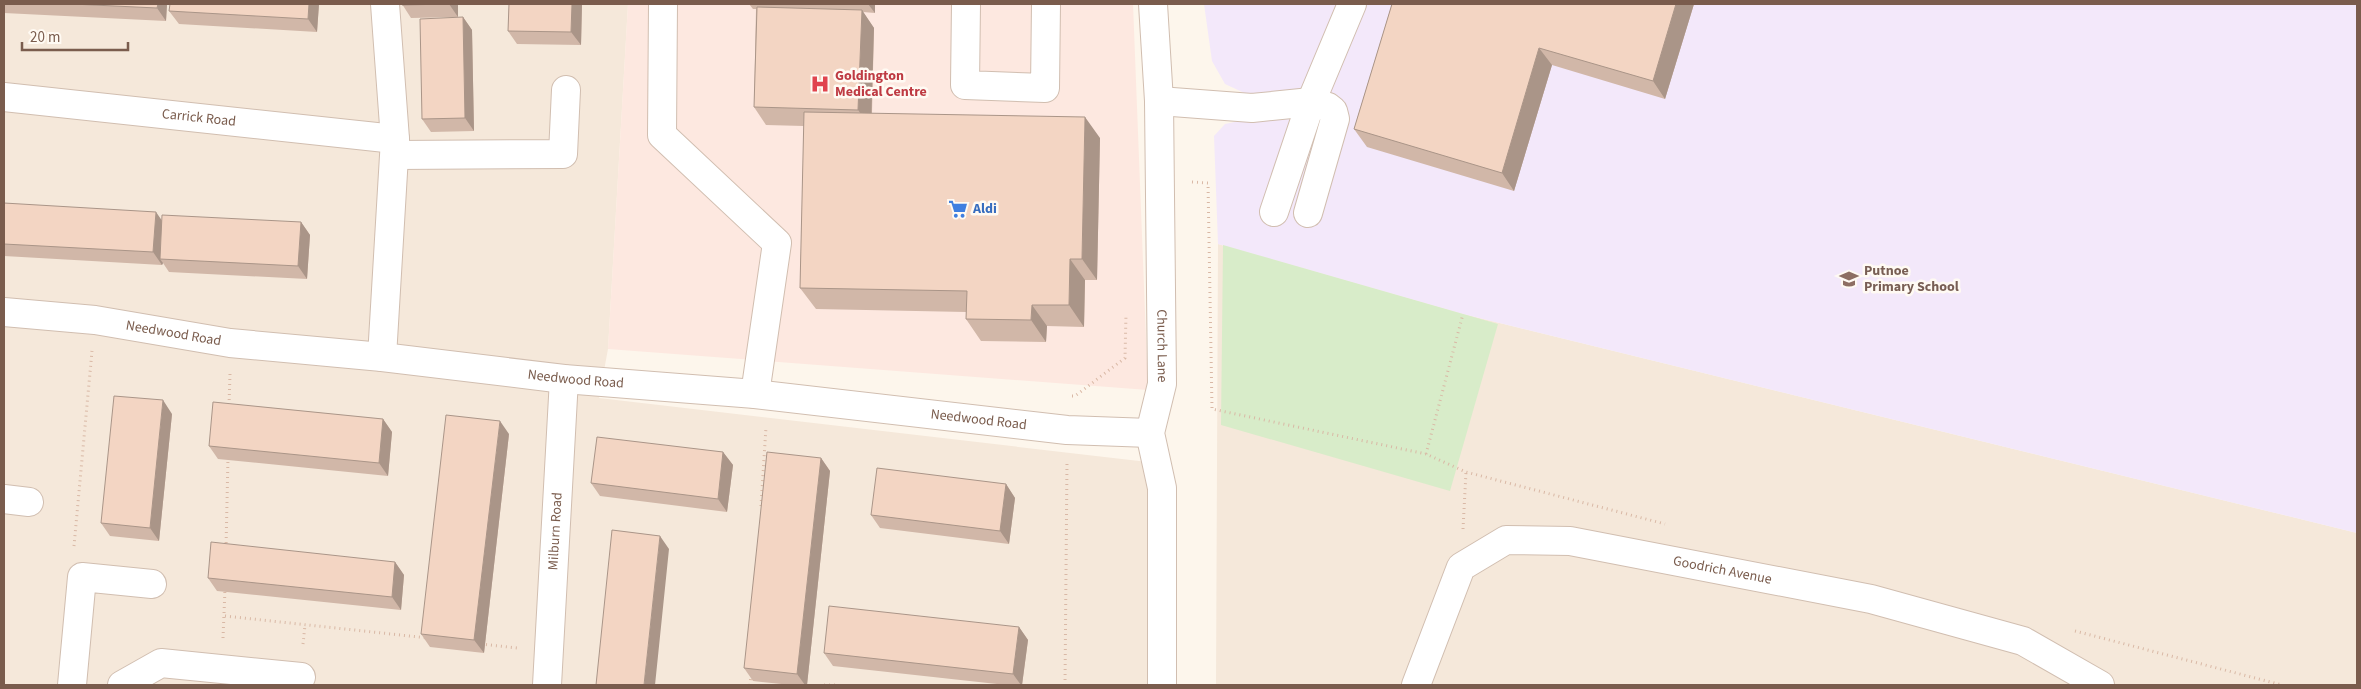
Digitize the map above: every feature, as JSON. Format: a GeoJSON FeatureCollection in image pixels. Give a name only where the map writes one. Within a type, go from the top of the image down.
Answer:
{"type":"FeatureCollection","features":[{"type":"Feature","properties":{"kind":"street"},"geometry":{"type":"LineString","coordinates":[[382,357],[395,147],[385,4]]}},
{"type":"Feature","properties":{"kind":"street"},"geometry":{"type":"LineString","coordinates":[[663,4],[662,134],[777,243],[761,396]]}},
{"type":"Feature","properties":{"kind":"street"},"geometry":{"type":"LineString","coordinates":[[966,4],[965,85],[1045,88],[1046,4]]}},
{"type":"Feature","properties":{"kind":"street","name":"Church Lane"},"geometry":{"type":"LineString","coordinates":[[1152,4],[1159,101],[1162,384],[1150,433],[1162,488],[1162,685]]}},
{"type":"Feature","properties":{"kind":"street"},"geometry":{"type":"LineString","coordinates":[[1274,212],[1312,102],[1352,4]]}},
{"type":"Feature","properties":{"kind":"street","name":"Carrick Road"},"geometry":{"type":"LineString","coordinates":[[4,97],[395,147],[563,154],[566,90]]}},
{"type":"Feature","properties":{"kind":"street"},"geometry":{"type":"LineString","coordinates":[[1159,101],[1252,108],[1312,102],[1328,106],[1333,111],[1335,119],[1308,213]]}},
{"type":"Feature","properties":{"kind":"street","name":"Needwood Road"},"geometry":{"type":"LineString","coordinates":[[4,312],[95,320],[230,343],[382,357],[564,379],[761,396],[1067,430],[1150,433]]}},
{"type":"Feature","properties":{"kind":"street","name":"Milburn Road"},"geometry":{"type":"LineString","coordinates":[[547,685],[564,379]]}},
{"type":"Feature","properties":{"kind":"street","name":"Goodrich Avenue"},"geometry":{"type":"LineString","coordinates":[[1461,567],[1506,540],[1570,542],[1871,599],[2023,641],[2100,685]]}},
{"type":"Feature","properties":{"kind":"street"},"geometry":{"type":"LineString","coordinates":[[1416,685],[1461,567]]}},
{"type":"Feature","properties":{"kind":"street"},"geometry":{"type":"LineString","coordinates":[[72,685],[82,577],[152,584]]}},
{"type":"Feature","properties":{"kind":"street"},"geometry":{"type":"LineString","coordinates":[[122,685],[161,663],[300,677]]}},
{"type":"Feature","properties":{"kind":"path"},"geometry":{"type":"LineString","coordinates":[[1159,181],[1208,183],[1212,409],[1426,454],[1466,472],[1461,567]]}},
{"type":"Feature","properties":{"kind":"path"},"geometry":{"type":"LineString","coordinates":[[1066,395],[1075,396],[1125,358],[1127,309]]}},
{"type":"Feature","properties":{"kind":"path"},"geometry":{"type":"LineString","coordinates":[[1426,454],[1463,314]]}},
{"type":"Feature","properties":{"kind":"path"},"geometry":{"type":"LineString","coordinates":[[82,577],[74,556],[95,320]]}},
{"type":"Feature","properties":{"kind":"path"},"geometry":{"type":"LineString","coordinates":[[229,411],[230,343]]}},
{"type":"Feature","properties":{"kind":"path"},"geometry":{"type":"LineString","coordinates":[[761,396],[761,516]]}},
{"type":"Feature","properties":{"kind":"path"},"geometry":{"type":"LineString","coordinates":[[1064,685],[1067,430]]}},
{"type":"Feature","properties":{"kind":"path"},"geometry":{"type":"LineString","coordinates":[[226,557],[228,450]]}},
{"type":"Feature","properties":{"kind":"path"},"geometry":{"type":"LineString","coordinates":[[220,668],[225,616],[225,586]]}},
{"type":"Feature","properties":{"kind":"path"},"geometry":{"type":"LineString","coordinates":[[225,616],[432,639]]}},
{"type":"Feature","properties":{"kind":"path"},"geometry":{"type":"LineString","coordinates":[[472,643],[550,652]]}},
{"type":"Feature","properties":{"kind":"path"},"geometry":{"type":"LineString","coordinates":[[750,685],[751,665]]}},
{"type":"Feature","properties":{"kind":"path"},"geometry":{"type":"LineString","coordinates":[[824,685],[836,685]]}},
{"type":"Feature","properties":{"kind":"shaded area"},"geometry":{"type":"Polygon","coordinates":[[[4,4],[628,4],[608,349],[599,398],[1165,464],[1157,685],[4,685],[4,4]]]}},
{"type":"Feature","properties":{"kind":"shaded area"},"geometry":{"type":"Polygon","coordinates":[[[628,4],[1133,4],[1148,390],[608,349],[628,4]]]}},
{"type":"Feature","properties":{"kind":"shaded area","name":"Putnoe Primary School"},"geometry":{"type":"Polygon","coordinates":[[[1204,4],[2357,4],[2357,533],[1463,314],[1218,244],[1214,136],[1225,124],[1249,119],[1253,97],[1225,84],[1212,61],[1204,4]]]}},
{"type":"Feature","properties":{"kind":"shaded area"},"geometry":{"type":"Polygon","coordinates":[[[1218,244],[1463,314],[2357,533],[2357,685],[1216,685],[1218,244]]]}},
{"type":"Feature","properties":{"kind":"green space"},"geometry":{"type":"Polygon","coordinates":[[[1223,245],[1498,324],[1450,491],[1221,425],[1223,245]]]}},
{"type":"Feature","properties":{"kind":"building"},"geometry":{"type":"Polygon","coordinates":[[[72,4],[158,4],[157,8],[72,4]]]}},
{"type":"Feature","properties":{"kind":"building"},"geometry":{"type":"Polygon","coordinates":[[[170,4],[309,4],[308,19],[169,11],[170,4]]]}},
{"type":"Feature","properties":{"kind":"building"},"geometry":{"type":"Polygon","coordinates":[[[402,4],[449,4],[402,5],[402,4]]]}},
{"type":"Feature","properties":{"kind":"building"},"geometry":{"type":"Polygon","coordinates":[[[509,4],[572,4],[571,32],[508,31],[509,4]]]}},
{"type":"Feature","properties":{"kind":"building"},"geometry":{"type":"Polygon","coordinates":[[[1392,4],[1676,4],[1653,81],[1539,48],[1502,173],[1354,129],[1392,4]]]}},
{"type":"Feature","properties":{"kind":"building","name":"Goldington Medical Centre"},"geometry":{"type":"Polygon","coordinates":[[[757,7],[862,10],[858,110],[754,107],[757,7]]]}},
{"type":"Feature","properties":{"kind":"building"},"geometry":{"type":"Polygon","coordinates":[[[463,17],[465,118],[422,119],[420,19],[463,17]]]}},
{"type":"Feature","properties":{"kind":"building","name":"Aldi"},"geometry":{"type":"Polygon","coordinates":[[[804,112],[1085,117],[1082,259],[1070,259],[1069,305],[1032,305],[1031,320],[966,319],[967,291],[800,288],[804,112]]]}},
{"type":"Feature","properties":{"kind":"building"},"geometry":{"type":"Polygon","coordinates":[[[4,203],[156,212],[153,252],[4,244],[4,203]]]}},
{"type":"Feature","properties":{"kind":"building"},"geometry":{"type":"Polygon","coordinates":[[[162,215],[301,222],[298,266],[160,259],[162,215]]]}},
{"type":"Feature","properties":{"kind":"building"},"geometry":{"type":"Polygon","coordinates":[[[114,396],[163,400],[150,528],[101,523],[114,396]]]}},
{"type":"Feature","properties":{"kind":"building"},"geometry":{"type":"Polygon","coordinates":[[[213,402],[383,419],[379,463],[209,446],[213,402]]]}},
{"type":"Feature","properties":{"kind":"building"},"geometry":{"type":"Polygon","coordinates":[[[446,415],[500,421],[474,640],[421,634],[446,415]]]}},
{"type":"Feature","properties":{"kind":"building"},"geometry":{"type":"Polygon","coordinates":[[[597,437],[723,452],[718,499],[591,483],[597,437]]]}},
{"type":"Feature","properties":{"kind":"building"},"geometry":{"type":"Polygon","coordinates":[[[767,452],[821,458],[797,674],[744,668],[767,452]]]}},
{"type":"Feature","properties":{"kind":"building"},"geometry":{"type":"Polygon","coordinates":[[[877,468],[1006,484],[1000,531],[871,515],[877,468]]]}},
{"type":"Feature","properties":{"kind":"building"},"geometry":{"type":"Polygon","coordinates":[[[612,530],[660,536],[644,685],[596,685],[612,530]]]}},
{"type":"Feature","properties":{"kind":"building"},"geometry":{"type":"Polygon","coordinates":[[[211,542],[395,562],[392,597],[208,578],[211,542]]]}},
{"type":"Feature","properties":{"kind":"building"},"geometry":{"type":"Polygon","coordinates":[[[829,606],[1019,627],[1013,674],[824,653],[829,606]]]}},
{"type":"Feature","properties":{"kind":"place","name":"Goldington Medical Centre"},"geometry":{"type":"Point","coordinates":[820,84]}},
{"type":"Feature","properties":{"kind":"place","name":"Aldi"},"geometry":{"type":"Point","coordinates":[958,209]}},
{"type":"Feature","properties":{"kind":"place","name":"Putnoe Primary School"},"geometry":{"type":"Point","coordinates":[1849,279]}}]}
